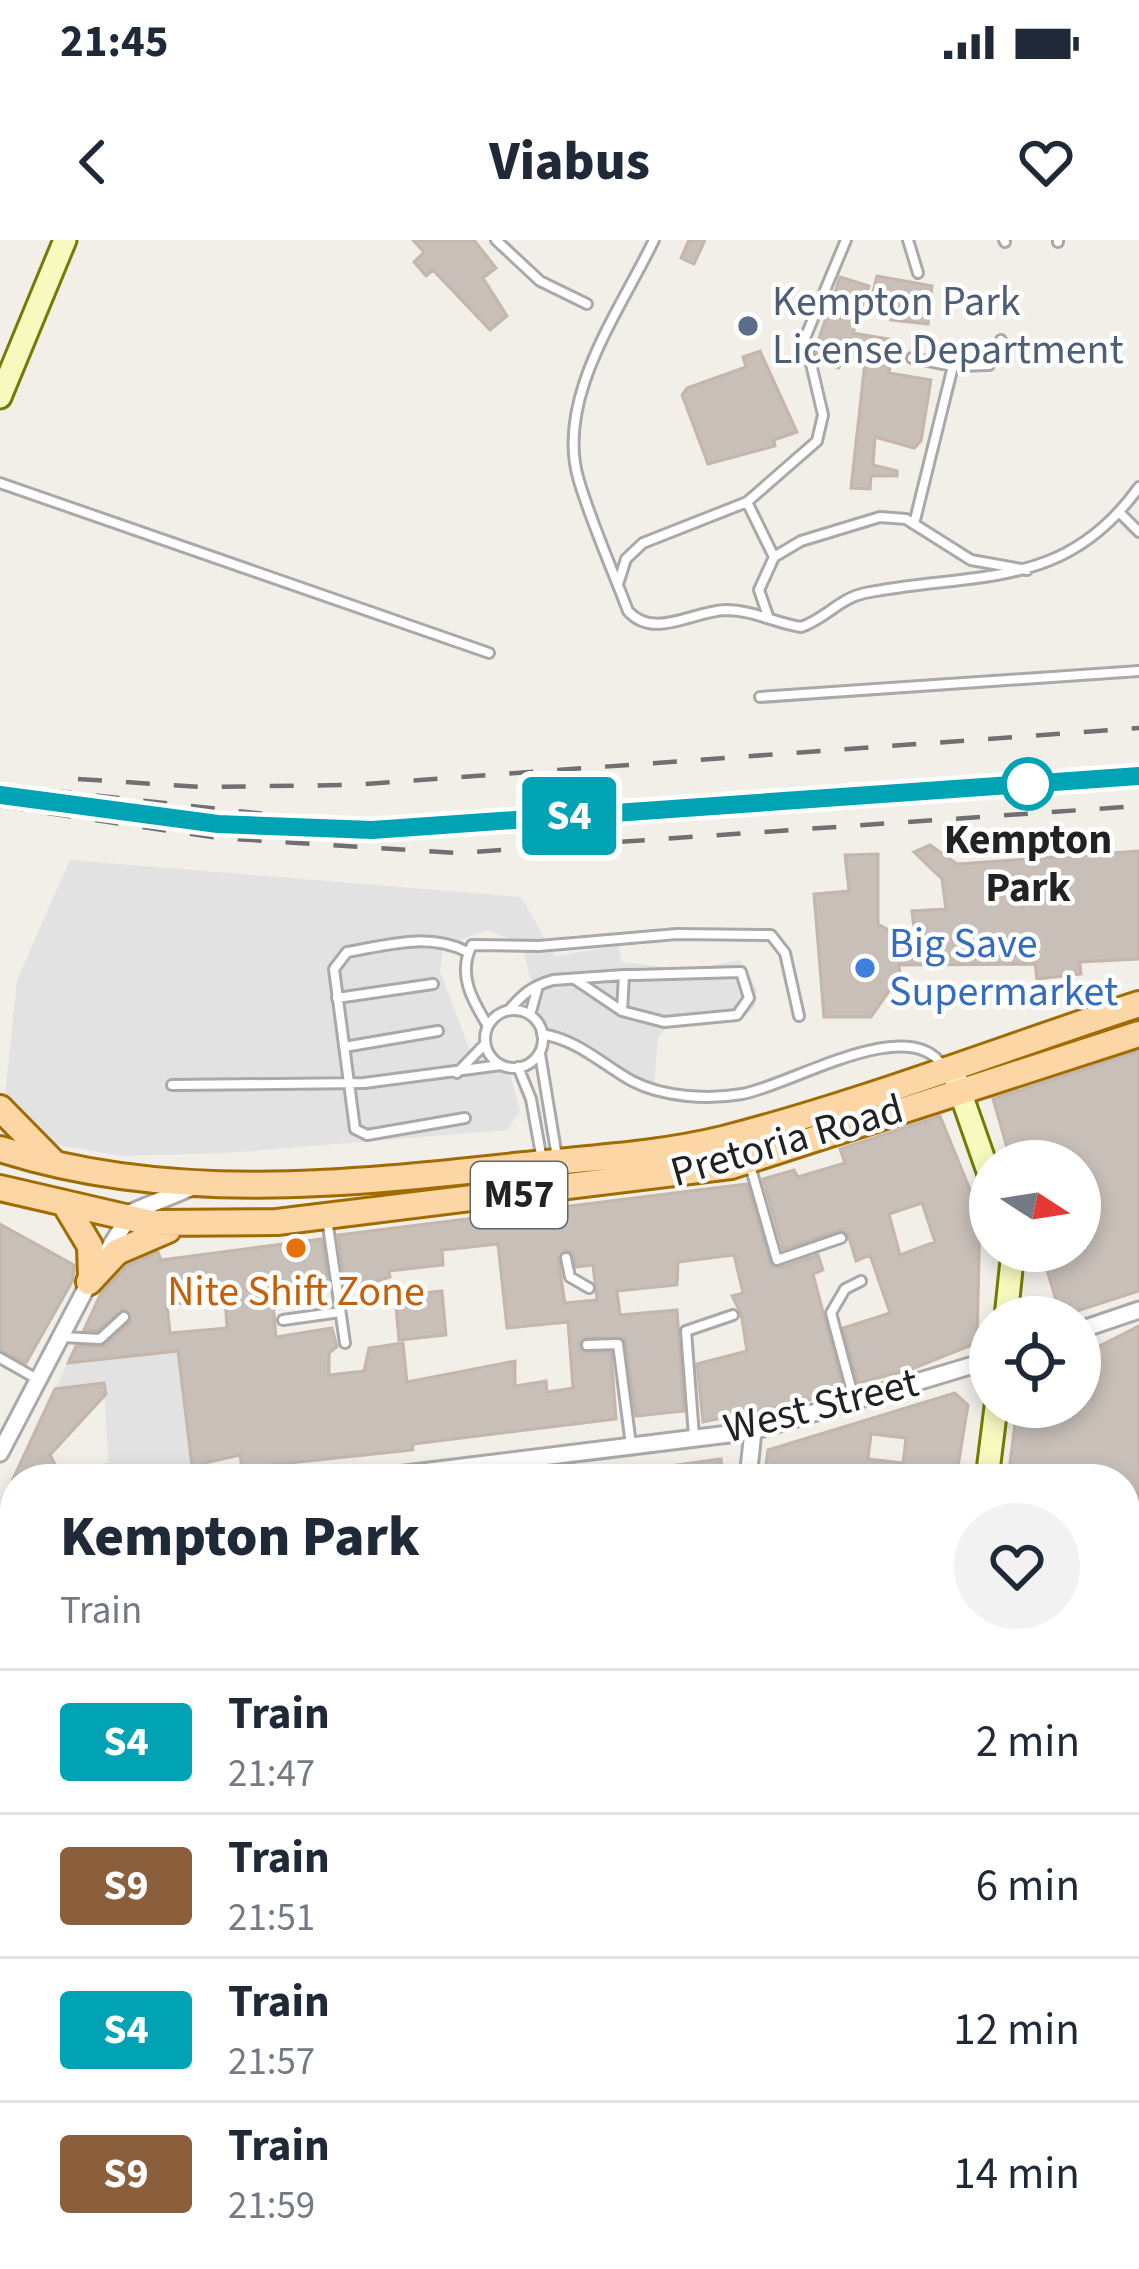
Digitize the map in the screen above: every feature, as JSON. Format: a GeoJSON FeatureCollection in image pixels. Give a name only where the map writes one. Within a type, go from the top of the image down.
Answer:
{"type":"FeatureCollection","features":[{"type":"Feature","properties":{"kind":"main road"},"geometry":{"type":"LineString","coordinates":[[0,397],[63,244]]}},
{"type":"Feature","properties":{"kind":"main road","name":"Pretoria Road"},"geometry":{"type":"LineString","coordinates":[[0,1149],[57,1165],[202,1185],[372,1183],[669,1151],[726,1138],[1139,1004]]}},
{"type":"Feature","properties":{"kind":"main road","name":"Pretoria Road"},"geometry":{"type":"LineString","coordinates":[[0,1188],[126,1219],[188,1224],[326,1218],[557,1194],[673,1178],[748,1161],[1139,1034]]}},
{"type":"Feature","properties":{"kind":"main road"},"geometry":{"type":"LineString","coordinates":[[947,1066],[977,1140]]}},
{"type":"Feature","properties":{"kind":"main road"},"geometry":{"type":"LineString","coordinates":[[0,1108],[57,1165]]}},
{"type":"Feature","properties":{"kind":"main road"},"geometry":{"type":"LineString","coordinates":[[67,1206],[90,1246],[90,1281]]}},
{"type":"Feature","properties":{"kind":"main road"},"geometry":{"type":"LineString","coordinates":[[90,1281],[128,1245],[188,1224]]}},
{"type":"Feature","properties":{"kind":"main road"},"geometry":{"type":"LineString","coordinates":[[989,1464],[993,1428]]}},
{"type":"Feature","properties":{"kind":"street"},"geometry":{"type":"LineString","coordinates":[[0,1454],[126,1219],[157,1198],[202,1185]]}},
{"type":"Feature","properties":{"kind":"street"},"geometry":{"type":"LineString","coordinates":[[1101,1323],[1139,1310]]}},
{"type":"Feature","properties":{"kind":"street","name":"West Street"},"geometry":{"type":"LineString","coordinates":[[533,1464],[753,1431],[969,1366]]}},
{"type":"Feature","properties":{"kind":"street"},"geometry":{"type":"LineString","coordinates":[[750,1464],[753,1431]]}},
{"type":"Feature","properties":{"kind":"lane"},"geometry":{"type":"LineString","coordinates":[[496,240],[540,280],[586,304]]}},
{"type":"Feature","properties":{"kind":"lane"},"geometry":{"type":"LineString","coordinates":[[654,240],[581,392],[574,433],[579,481],[618,586],[628,611],[649,626],[724,610],[801,627],[860,593],[1034,571],[1080,546],[1139,489]]}},
{"type":"Feature","properties":{"kind":"lane"},"geometry":{"type":"LineString","coordinates":[[618,586],[626,559],[644,543],[747,502],[796,465],[822,428],[805,338],[846,240]]}},
{"type":"Feature","properties":{"kind":"lane"},"geometry":{"type":"LineString","coordinates":[[908,240],[918,273]]}},
{"type":"Feature","properties":{"kind":"lane"},"geometry":{"type":"LineString","coordinates":[[911,358],[953,366],[989,364],[1001,340]]}},
{"type":"Feature","properties":{"kind":"lane"},"geometry":{"type":"LineString","coordinates":[[914,524],[953,366]]}},
{"type":"Feature","properties":{"kind":"lane"},"geometry":{"type":"LineString","coordinates":[[0,483],[489,653]]}},
{"type":"Feature","properties":{"kind":"lane"},"geometry":{"type":"LineString","coordinates":[[747,502],[774,557]]}},
{"type":"Feature","properties":{"kind":"lane"},"geometry":{"type":"LineString","coordinates":[[1119,512],[1139,532]]}},
{"type":"Feature","properties":{"kind":"lane"},"geometry":{"type":"LineString","coordinates":[[769,617],[759,590],[774,557],[801,541],[880,517],[914,524],[971,560],[1034,571]]}},
{"type":"Feature","properties":{"kind":"lane"},"geometry":{"type":"LineString","coordinates":[[760,698],[1139,671]]}},
{"type":"Feature","properties":{"kind":"lane"},"geometry":{"type":"LineString","coordinates":[[465,1118],[361,1134],[348,1083],[334,969],[346,952],[433,940],[467,952],[484,942],[539,946],[764,933],[785,953],[799,1016]]}},
{"type":"Feature","properties":{"kind":"lane"},"geometry":{"type":"LineString","coordinates":[[455,1074],[485,1043],[488,1026],[467,987],[467,952]]}},
{"type":"Feature","properties":{"kind":"lane"},"geometry":{"type":"LineString","coordinates":[[488,1026],[539,985],[575,979],[742,972],[749,998],[737,1015],[664,1022],[622,1011],[575,979]]}},
{"type":"Feature","properties":{"kind":"lane"},"geometry":{"type":"LineString","coordinates":[[622,1011],[624,975]]}},
{"type":"Feature","properties":{"kind":"lane"},"geometry":{"type":"LineString","coordinates":[[337,998],[433,983]]}},
{"type":"Feature","properties":{"kind":"lane"},"geometry":{"type":"LineString","coordinates":[[530,1015],[539,985]]}},
{"type":"Feature","properties":{"kind":"lane"},"geometry":{"type":"LineString","coordinates":[[509,1010],[530,1015],[542,1034],[580,1045],[650,1089],[685,1095],[746,1094],[826,1064],[904,1045],[929,1050],[947,1066]]}},
{"type":"Feature","properties":{"kind":"lane"},"geometry":{"type":"LineString","coordinates":[[344,1047],[438,1031]]}},
{"type":"Feature","properties":{"kind":"lane"},"geometry":{"type":"LineString","coordinates":[[542,1034],[539,1052],[557,1194]]}},
{"type":"Feature","properties":{"kind":"lane"},"geometry":{"type":"LineString","coordinates":[[485,1043],[501,1065]]}},
{"type":"Feature","properties":{"kind":"lane"},"geometry":{"type":"LineString","coordinates":[[172,1085],[348,1083],[455,1074],[501,1065],[518,1067],[539,1052]]}},
{"type":"Feature","properties":{"kind":"lane"},"geometry":{"type":"LineString","coordinates":[[518,1067],[557,1194]]}},
{"type":"Feature","properties":{"kind":"lane"},"geometry":{"type":"LineString","coordinates":[[748,1161],[775,1259],[841,1238]]}},
{"type":"Feature","properties":{"kind":"lane"},"geometry":{"type":"LineString","coordinates":[[326,1218],[345,1343]]}},
{"type":"Feature","properties":{"kind":"lane"},"geometry":{"type":"LineString","coordinates":[[566,1258],[570,1277],[590,1288]]}},
{"type":"Feature","properties":{"kind":"lane"},"geometry":{"type":"LineString","coordinates":[[855,1400],[831,1313],[845,1288],[861,1281]]}},
{"type":"Feature","properties":{"kind":"lane"},"geometry":{"type":"LineString","coordinates":[[284,1320],[340,1312]]}},
{"type":"Feature","properties":{"kind":"lane"},"geometry":{"type":"LineString","coordinates":[[694,1437],[686,1331],[733,1315]]}},
{"type":"Feature","properties":{"kind":"lane"},"geometry":{"type":"LineString","coordinates":[[61,1337],[100,1339],[124,1317]]}},
{"type":"Feature","properties":{"kind":"lane"},"geometry":{"type":"LineString","coordinates":[[587,1345],[617,1344],[632,1446]]}},
{"type":"Feature","properties":{"kind":"lane"},"geometry":{"type":"LineString","coordinates":[[0,1358],[38,1380]]}},
{"type":"Feature","properties":{"kind":"shaded area"},"geometry":{"type":"Polygon","coordinates":[[[70,860],[521,897],[555,956],[618,946],[622,962],[690,970],[740,960],[757,989],[754,1008],[739,1021],[668,1026],[658,1037],[654,1086],[622,1082],[566,1049],[538,1013],[522,943],[486,930],[443,947],[440,971],[478,1072],[492,1068],[511,1077],[520,1111],[507,1130],[228,1153],[121,1156],[55,1144],[5,1096],[17,980],[70,860]]]}},
{"type":"Feature","properties":{"kind":"shaded area"},"geometry":{"type":"Polygon","coordinates":[[[178,1350],[192,1464],[108,1464],[104,1384],[55,1389],[68,1363],[178,1350]]]}},
{"type":"Feature","properties":{"kind":"building"},"geometry":{"type":"Polygon","coordinates":[[[413,240],[474,240],[496,268],[483,278],[507,316],[490,330],[433,270],[426,276],[414,262],[424,252],[413,240]]]}},
{"type":"Feature","properties":{"kind":"building"},"geometry":{"type":"Polygon","coordinates":[[[689,240],[705,240],[694,264],[681,258],[689,240]]]}},
{"type":"Feature","properties":{"kind":"building"},"geometry":{"type":"Polygon","coordinates":[[[877,276],[932,286],[928,324],[891,320],[894,296],[873,292],[877,276]]]}},
{"type":"Feature","properties":{"kind":"building"},"geometry":{"type":"Polygon","coordinates":[[[840,277],[869,286],[853,333],[894,340],[889,373],[931,380],[921,441],[914,448],[875,437],[873,465],[897,471],[897,476],[871,476],[870,489],[851,488],[865,362],[843,355],[839,368],[819,362],[816,347],[840,277]]]}},
{"type":"Feature","properties":{"kind":"building"},"geometry":{"type":"Polygon","coordinates":[[[760,351],[797,432],[774,440],[775,446],[708,464],[682,395],[687,388],[746,367],[743,357],[760,351]]]}},
{"type":"Feature","properties":{"kind":"building"},"geometry":{"type":"Polygon","coordinates":[[[930,845],[957,864],[1139,851],[1139,959],[1080,962],[1081,974],[1037,979],[1035,964],[899,965],[900,975],[871,1017],[824,1017],[814,894],[849,891],[845,855],[878,854],[878,924],[916,945],[912,911],[946,909],[942,879],[914,852],[930,845]]]}},
{"type":"Feature","properties":{"kind":"building"},"geometry":{"type":"Polygon","coordinates":[[[1139,1051],[1139,1291],[1101,1303],[1101,1296],[1055,1296],[1047,1272],[1101,1272],[1101,1140],[1005,1140],[993,1099],[1139,1051]]]}},
{"type":"Feature","properties":{"kind":"building"},"geometry":{"type":"Polygon","coordinates":[[[940,1116],[969,1187],[969,1272],[979,1272],[978,1296],[969,1296],[969,1346],[909,1370],[858,1383],[843,1328],[890,1313],[870,1255],[856,1261],[848,1234],[841,1230],[783,1249],[763,1179],[794,1170],[798,1177],[845,1163],[840,1149],[940,1116]],[[922,1203],[889,1214],[900,1255],[935,1242],[922,1203]]]}},
{"type":"Feature","properties":{"kind":"building"},"geometry":{"type":"Polygon","coordinates":[[[747,1184],[771,1265],[780,1268],[818,1255],[823,1270],[813,1274],[842,1384],[816,1391],[818,1398],[703,1422],[697,1364],[747,1351],[741,1313],[732,1296],[743,1293],[734,1255],[678,1262],[677,1285],[617,1291],[620,1315],[677,1310],[684,1411],[636,1416],[625,1340],[587,1337],[579,1342],[582,1352],[611,1352],[616,1419],[413,1444],[413,1450],[280,1464],[241,1464],[240,1455],[192,1464],[178,1351],[68,1363],[76,1346],[104,1346],[131,1321],[123,1309],[97,1331],[84,1330],[101,1293],[127,1266],[158,1252],[161,1260],[322,1239],[328,1284],[272,1291],[276,1337],[332,1328],[337,1347],[329,1353],[329,1375],[364,1371],[369,1348],[403,1343],[407,1382],[515,1361],[515,1386],[546,1381],[547,1392],[573,1388],[568,1322],[507,1328],[498,1244],[442,1250],[443,1265],[389,1271],[390,1277],[346,1292],[338,1235],[747,1184]],[[565,1250],[558,1259],[565,1303],[597,1300],[593,1265],[576,1267],[573,1253],[565,1250]],[[225,1298],[167,1305],[170,1333],[227,1328],[225,1298]]]}},
{"type":"Feature","properties":{"kind":"building"},"geometry":{"type":"Polygon","coordinates":[[[0,1224],[74,1265],[73,1280],[26,1363],[0,1350],[0,1224]]]}},
{"type":"Feature","properties":{"kind":"building"},"geometry":{"type":"Polygon","coordinates":[[[442,1291],[446,1335],[399,1340],[395,1296],[442,1291]]]}},
{"type":"Feature","properties":{"kind":"building"},"geometry":{"type":"Polygon","coordinates":[[[1139,1326],[1139,1464],[1010,1464],[1014,1428],[1101,1428],[1101,1345],[1139,1326]]]}},
{"type":"Feature","properties":{"kind":"building"},"geometry":{"type":"Polygon","coordinates":[[[104,1383],[106,1394],[50,1455],[55,1464],[20,1464],[55,1389],[104,1383]]]}},
{"type":"Feature","properties":{"kind":"building"},"geometry":{"type":"Polygon","coordinates":[[[955,1393],[968,1405],[958,1464],[766,1464],[768,1450],[955,1393]],[[871,1434],[868,1459],[903,1463],[906,1438],[871,1434]]]}},
{"type":"Feature","properties":{"kind":"building"},"geometry":{"type":"Polygon","coordinates":[[[721,1459],[722,1464],[684,1464],[721,1459]]]}},
{"type":"Feature","properties":{"kind":"railway"},"geometry":{"type":"LineString","coordinates":[[78,779],[201,787],[351,785],[1139,728]]}},
{"type":"Feature","properties":{"kind":"railway"},"geometry":{"type":"LineString","coordinates":[[289,829],[372,830],[1139,776]]}},
{"type":"Feature","properties":{"kind":"railway"},"geometry":{"type":"LineString","coordinates":[[0,785],[310,819]]}},
{"type":"Feature","properties":{"kind":"railway"},"geometry":{"type":"LineString","coordinates":[[0,806],[218,838],[459,853],[1139,806]]}},
{"type":"Feature","properties":{"kind":"train","name":"S4"},"geometry":{"type":"LineString","coordinates":[[0,795],[218,824],[372,830],[1139,776]]}},
{"type":"Feature","properties":{"kind":"place","name":"Kempton Park License Department"},"geometry":{"type":"Point","coordinates":[748,326]}},
{"type":"Feature","properties":{"kind":"place","name":"Kempton Park"},"geometry":{"type":"Point","coordinates":[1028,784]}},
{"type":"Feature","properties":{"kind":"place","name":"Big Save Supermarket"},"geometry":{"type":"Point","coordinates":[865,968]}},
{"type":"Feature","properties":{"kind":"place","name":"Nite Shift Zone"},"geometry":{"type":"Point","coordinates":[296,1248]}}]}
